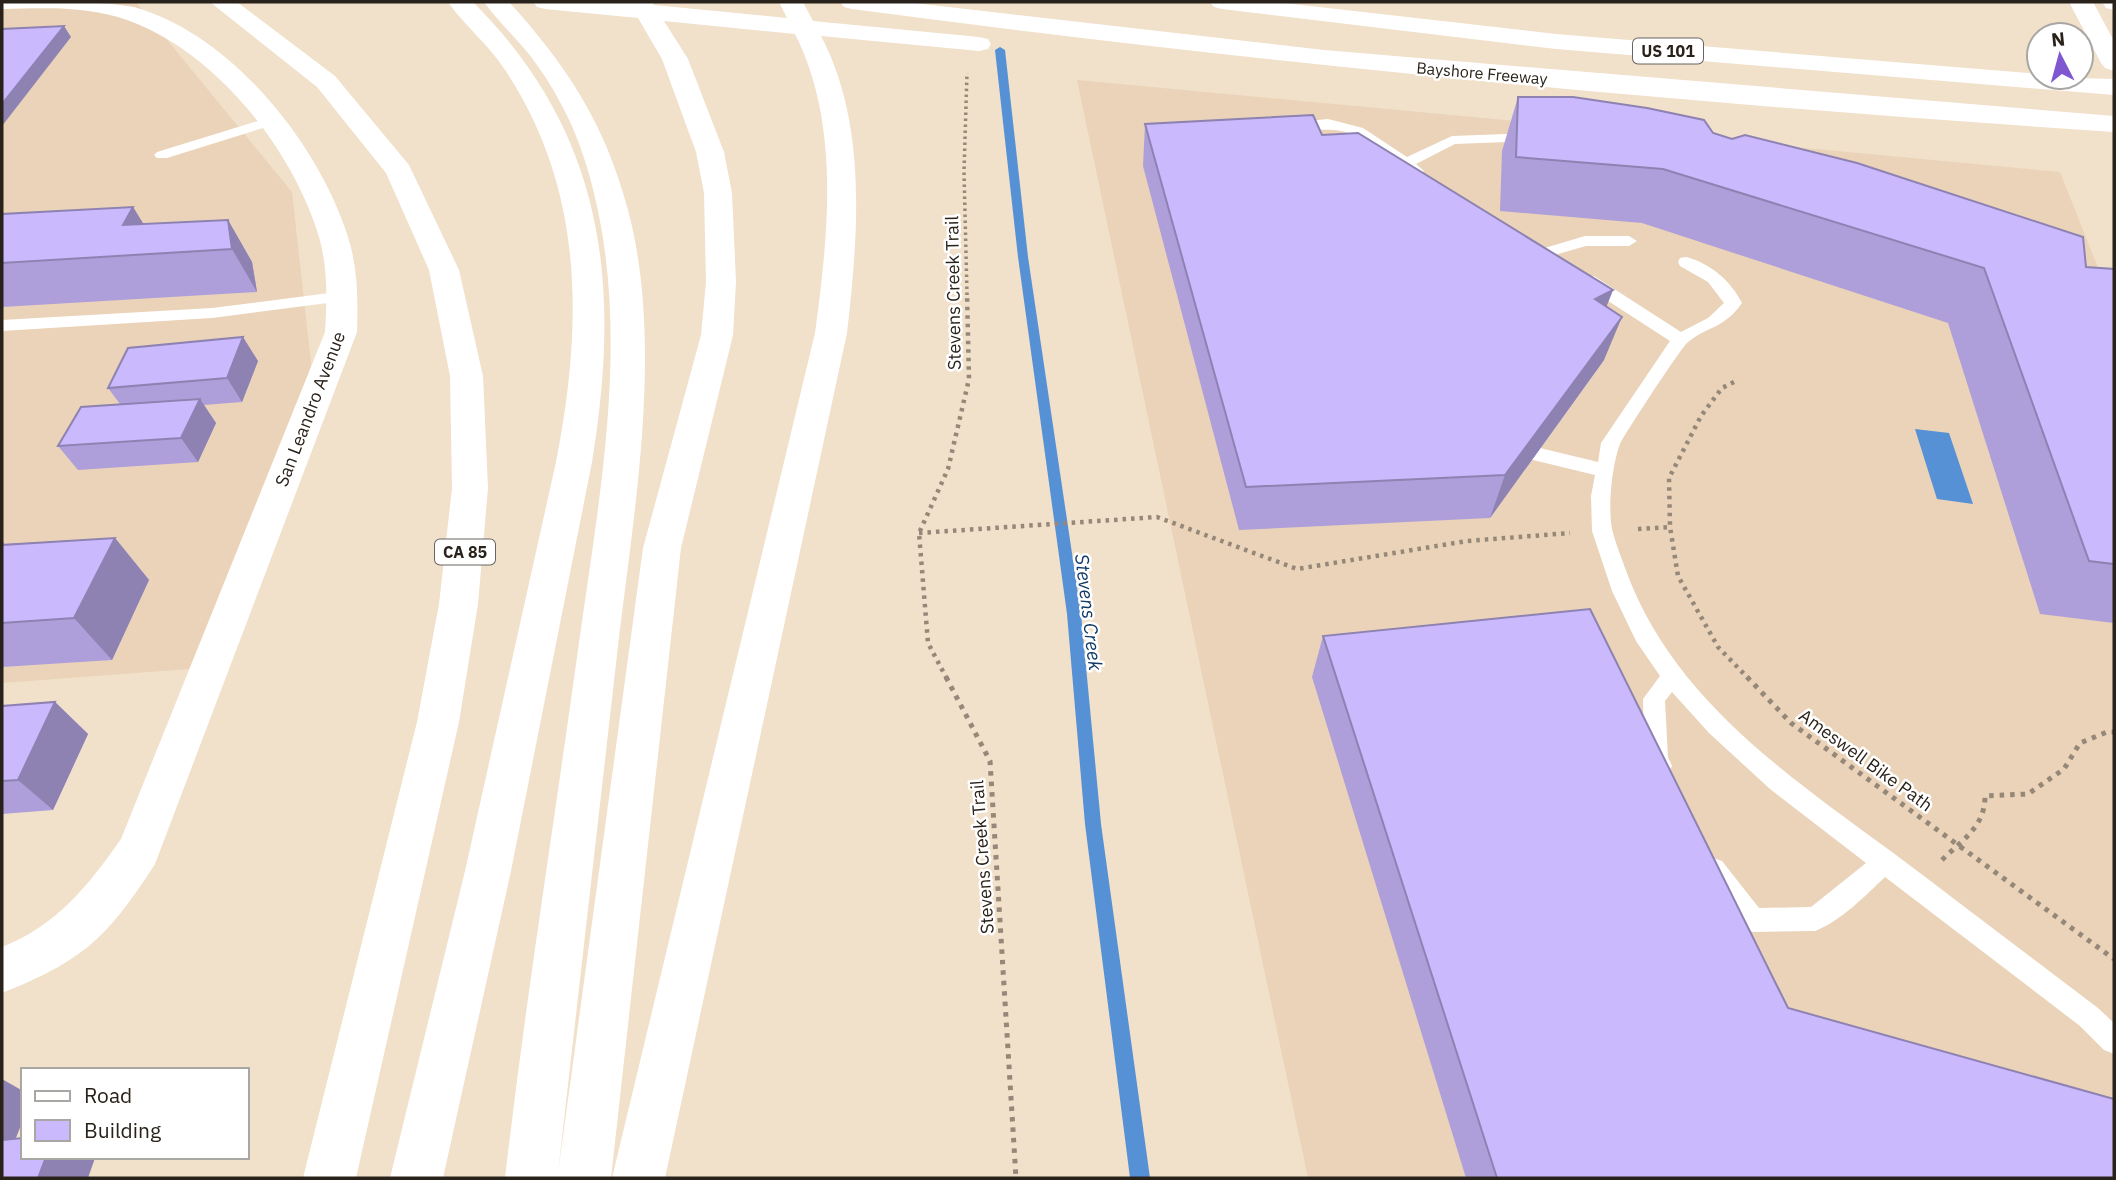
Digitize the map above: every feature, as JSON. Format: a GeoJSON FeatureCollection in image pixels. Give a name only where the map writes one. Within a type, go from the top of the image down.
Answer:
{"type":"FeatureCollection","features":[{"type":"Feature","properties":{"kind":"main road","name":"San Leandro Avenue"},"geometry":{"type":"LineString","coordinates":[[2,2],[86,5],[141,17],[165,28],[215,64],[242,88],[271,121],[305,171],[332,226],[344,278],[345,296],[341,332],[139,850],[110,894],[74,933],[24,962],[2,970]]}},
{"type":"Feature","properties":{"kind":"main road","name":"CA 85"},"geometry":{"type":"LineString","coordinates":[[222,2],[267,30],[316,70],[365,124],[412,190],[429,226],[454,305],[468,401],[472,460],[468,520],[461,589],[449,662],[429,764],[330,1178]]}},
{"type":"Feature","properties":{"kind":"main road"},"geometry":{"type":"LineString","coordinates":[[460,2],[510,58],[547,85],[591,136],[612,205],[627,293],[629,339],[622,458],[531,1178]]}},
{"type":"Feature","properties":{"kind":"main road"},"geometry":{"type":"LineString","coordinates":[[416,1178],[491,858],[585,401],[590,343],[590,295],[584,247],[568,174],[549,125],[547,85],[519,24],[496,2]]}},
{"type":"Feature","properties":{"kind":"main road"},"geometry":{"type":"LineString","coordinates":[[545,2],[1346,80],[1595,83]]}},
{"type":"Feature","properties":{"kind":"main road"},"geometry":{"type":"LineString","coordinates":[[584,1178],[662,548],[718,335],[721,282],[718,193],[710,152],[675,60],[640,2]]}},
{"type":"Feature","properties":{"kind":"main road"},"geometry":{"type":"LineString","coordinates":[[639,1178],[831,332],[843,236],[843,196],[835,112],[813,44],[791,2]]}},
{"type":"Feature","properties":{"kind":"main road","name":"Bayshore Freeway"},"geometry":{"type":"LineString","coordinates":[[852,2],[1171,41],[1595,83],[2114,124]]}},
{"type":"Feature","properties":{"kind":"main road","name":"US 101"},"geometry":{"type":"LineString","coordinates":[[1222,2],[1507,37],[1880,70],[2114,87]]}},
{"type":"Feature","properties":{"kind":"main road","name":"US 101"},"geometry":{"type":"LineString","coordinates":[[1364,2],[1578,27],[2025,62]]}},
{"type":"Feature","properties":{"kind":"main road"},"geometry":{"type":"LineString","coordinates":[[2081,2],[2114,64],[2095,65]]}},
{"type":"Feature","properties":{"kind":"main road"},"geometry":{"type":"LineString","coordinates":[[2095,68],[2114,71]]}},
{"type":"Feature","properties":{"kind":"lane"},"geometry":{"type":"LineString","coordinates":[[162,155],[271,121]]}},
{"type":"Feature","properties":{"kind":"lane"},"geometry":{"type":"LineString","coordinates":[[1278,135],[1289,127],[1323,122],[1354,127],[1425,177]]}},
{"type":"Feature","properties":{"kind":"lane"},"geometry":{"type":"LineString","coordinates":[[1406,163],[1452,140],[1480,137],[1545,138]]}},
{"type":"Feature","properties":{"kind":"lane"},"geometry":{"type":"LineString","coordinates":[[1629,241],[1585,241],[1538,250],[1681,339]]}},
{"type":"Feature","properties":{"kind":"lane"},"geometry":{"type":"LineString","coordinates":[[1686,262],[1717,279],[1733,303],[1726,314],[1681,339],[1611,443],[1601,496],[1602,531],[1623,591],[1643,635],[1672,677],[1717,726],[1778,782],[2089,1017],[2114,1041]]}},
{"type":"Feature","properties":{"kind":"lane"},"geometry":{"type":"LineString","coordinates":[[2,326],[212,313],[345,296]]}},
{"type":"Feature","properties":{"kind":"lane"},"geometry":{"type":"LineString","coordinates":[[1536,454],[1605,471]]}},
{"type":"Feature","properties":{"kind":"lane"},"geometry":{"type":"LineString","coordinates":[[1672,677],[1654,699],[1656,757],[1673,791]]}},
{"type":"Feature","properties":{"kind":"lane"},"geometry":{"type":"LineString","coordinates":[[1702,848],[1713,871],[1754,920],[1815,919],[1854,890],[1885,861]]}},
{"type":"Feature","properties":{"kind":"path","name":"Stevens Creek Trail"},"geometry":{"type":"LineString","coordinates":[[967,68],[964,172],[969,379],[948,469],[919,533],[928,643],[990,761],[1016,1178]]}},
{"type":"Feature","properties":{"kind":"path","name":"Ameswell Bike Path"},"geometry":{"type":"LineString","coordinates":[[1734,382],[1722,388],[1701,415],[1668,478],[1678,576],[1718,647],[1791,723],[2114,959]]}},
{"type":"Feature","properties":{"kind":"path"},"geometry":{"type":"LineString","coordinates":[[919,533],[1157,517],[1297,569],[1467,541],[1574,533]]}},
{"type":"Feature","properties":{"kind":"path"},"geometry":{"type":"LineString","coordinates":[[1934,869],[1957,844],[1980,825],[1987,811],[1985,796],[2028,794],[2064,769],[2080,743],[2107,732],[2114,732]]}},
{"type":"Feature","properties":{"kind":"shaded area"},"geometry":{"type":"Polygon","coordinates":[[[2,2],[136,2],[292,192],[313,381],[189,669],[2,683],[2,2]]]}},
{"type":"Feature","properties":{"kind":"shaded area"},"geometry":{"type":"Polygon","coordinates":[[[1077,80],[2060,172],[2114,308],[2114,1178],[1308,1178],[1077,80]]]}},
{"type":"Feature","properties":{"kind":"water"},"geometry":{"type":"Polygon","coordinates":[[[1915,429],[1949,433],[1973,504],[1937,499],[1915,429]]]}},
{"type":"Feature","properties":{"kind":"building"},"geometry":{"type":"Polygon","coordinates":[[[64,26],[2,104],[2,29],[64,26]]]}},
{"type":"Feature","properties":{"kind":"building"},"geometry":{"type":"Polygon","coordinates":[[[1518,97],[1573,97],[1704,120],[1713,133],[1732,139],[1745,135],[1857,163],[2083,237],[2086,267],[2114,269],[2114,564],[2089,561],[1984,268],[1663,169],[1516,157],[1518,97]]]}},
{"type":"Feature","properties":{"kind":"building"},"geometry":{"type":"Polygon","coordinates":[[[1313,115],[1322,135],[1358,133],[1613,290],[1595,299],[1622,317],[1505,475],[1246,487],[1145,124],[1313,115]]]}},
{"type":"Feature","properties":{"kind":"building"},"geometry":{"type":"Polygon","coordinates":[[[133,207],[123,225],[228,220],[232,249],[2,263],[2,214],[133,207]]]}},
{"type":"Feature","properties":{"kind":"building"},"geometry":{"type":"Polygon","coordinates":[[[243,337],[227,378],[108,388],[128,348],[243,337]]]}},
{"type":"Feature","properties":{"kind":"building"},"geometry":{"type":"Polygon","coordinates":[[[200,399],[181,438],[58,446],[81,407],[200,399]]]}},
{"type":"Feature","properties":{"kind":"building"},"geometry":{"type":"Polygon","coordinates":[[[115,538],[74,618],[2,623],[2,545],[115,538]]]}},
{"type":"Feature","properties":{"kind":"building"},"geometry":{"type":"Polygon","coordinates":[[[1590,609],[1788,1008],[2114,1099],[2114,1178],[1497,1178],[1323,636],[1590,609]]]}},
{"type":"Feature","properties":{"kind":"building"},"geometry":{"type":"Polygon","coordinates":[[[55,702],[18,780],[2,781],[2,706],[55,702]]]}},
{"type":"Feature","properties":{"kind":"building"},"geometry":{"type":"Polygon","coordinates":[[[21,1138],[21,1159],[45,1159],[38,1178],[2,1178],[2,1140],[21,1138]]]}},
{"type":"Feature","properties":{"kind":"waterway","name":"Stevens Creek"},"geometry":{"type":"LineString","coordinates":[[1000,50],[1023,257],[1074,614],[1093,824],[1140,1178]]}}]}
